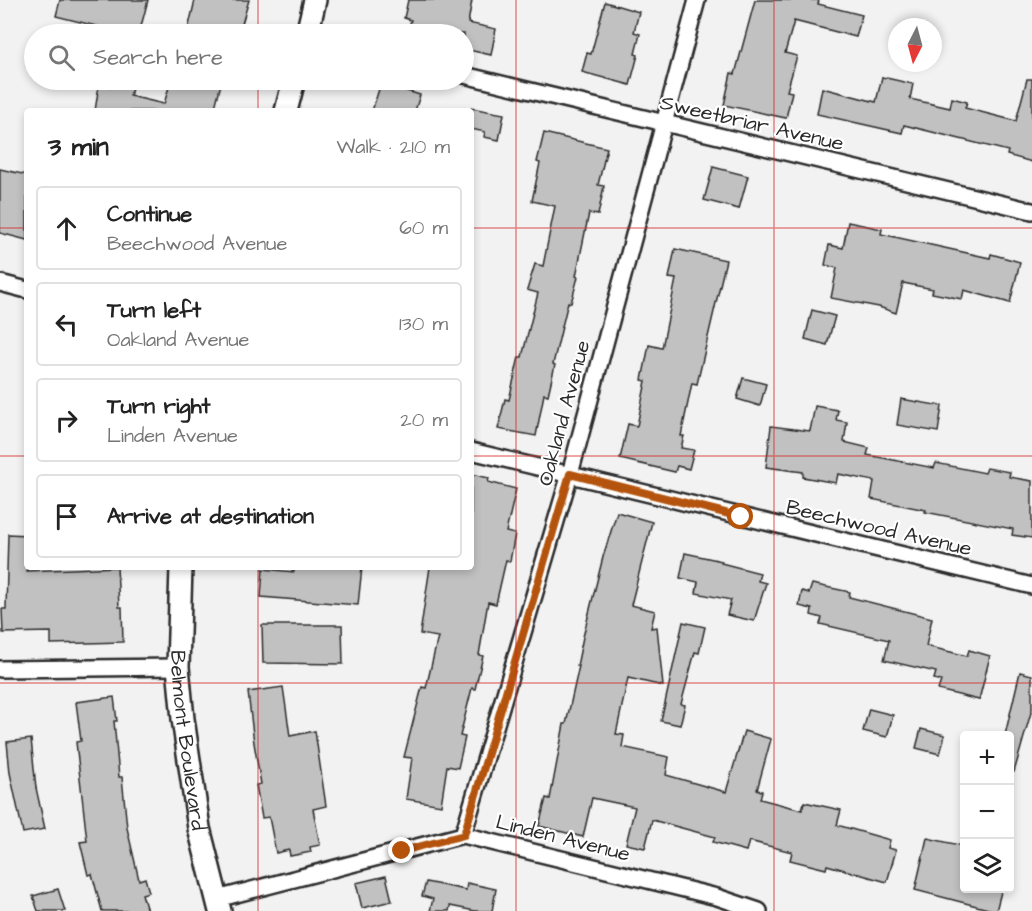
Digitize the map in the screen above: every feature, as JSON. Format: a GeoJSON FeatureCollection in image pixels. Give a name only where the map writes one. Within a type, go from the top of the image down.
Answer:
{"type":"FeatureCollection","features":[{"type":"Feature","properties":{"kind":"street"},"geometry":{"type":"LineString","coordinates":[[309,24],[315,0]]}},
{"type":"Feature","properties":{"kind":"street","name":"Oakland Avenue"},"geometry":{"type":"LineString","coordinates":[[464,835],[570,474],[697,0]]}},
{"type":"Feature","properties":{"kind":"street","name":"Sweetbriar Avenue"},"geometry":{"type":"LineString","coordinates":[[474,77],[1032,212]]}},
{"type":"Feature","properties":{"kind":"street"},"geometry":{"type":"LineString","coordinates":[[287,108],[291,90]]}},
{"type":"Feature","properties":{"kind":"street"},"geometry":{"type":"LineString","coordinates":[[0,283],[24,289]]}},
{"type":"Feature","properties":{"kind":"street","name":"Beechwood Avenue"},"geometry":{"type":"LineString","coordinates":[[474,452],[1032,586]]}},
{"type":"Feature","properties":{"kind":"street","name":"Belmont Boulevard"},"geometry":{"type":"LineString","coordinates":[[181,570],[178,667],[200,828],[219,905]]}},
{"type":"Feature","properties":{"kind":"street"},"geometry":{"type":"LineString","coordinates":[[0,669],[178,667]]}},
{"type":"Feature","properties":{"kind":"street","name":"Linden Avenue"},"geometry":{"type":"LineString","coordinates":[[219,905],[464,835],[715,904],[759,911]]}},
{"type":"Feature","properties":{"kind":"building"},"geometry":{"type":"Polygon","coordinates":[[[60,0],[148,0],[142,24],[88,24],[56,16],[60,0]]]}},
{"type":"Feature","properties":{"kind":"building"},"geometry":{"type":"Polygon","coordinates":[[[195,0],[249,0],[242,24],[189,24],[195,0]]]}},
{"type":"Feature","properties":{"kind":"building"},"geometry":{"type":"Polygon","coordinates":[[[408,0],[472,0],[468,23],[473,24],[410,24],[411,20],[404,18],[408,0]]]}},
{"type":"Feature","properties":{"kind":"building"},"geometry":{"type":"Polygon","coordinates":[[[755,0],[819,0],[818,4],[862,15],[856,37],[794,21],[785,53],[797,56],[787,91],[792,92],[786,118],[724,105],[731,73],[735,74],[755,0]]]}},
{"type":"Feature","properties":{"kind":"building"},"geometry":{"type":"Polygon","coordinates":[[[605,2],[639,12],[634,32],[640,34],[635,54],[638,55],[630,85],[582,72],[587,53],[591,54],[605,2]]]}},
{"type":"Feature","properties":{"kind":"building"},"geometry":{"type":"Polygon","coordinates":[[[474,24],[496,29],[491,55],[474,51],[474,24]]]}},
{"type":"Feature","properties":{"kind":"building"},"geometry":{"type":"Polygon","coordinates":[[[882,77],[913,84],[910,99],[950,108],[952,98],[967,102],[965,108],[1016,121],[1027,79],[1032,79],[1032,162],[1007,155],[1008,151],[904,125],[902,133],[817,114],[822,88],[876,102],[882,77]]]}},
{"type":"Feature","properties":{"kind":"building"},"geometry":{"type":"Polygon","coordinates":[[[98,90],[132,90],[130,96],[164,104],[168,90],[219,90],[215,108],[95,108],[98,90]]]}},
{"type":"Feature","properties":{"kind":"building"},"geometry":{"type":"Polygon","coordinates":[[[379,90],[404,90],[420,95],[416,108],[373,108],[379,90]]]}},
{"type":"Feature","properties":{"kind":"building"},"geometry":{"type":"Polygon","coordinates":[[[474,109],[504,114],[499,140],[484,137],[485,132],[474,130],[474,109]]]}},
{"type":"Feature","properties":{"kind":"building"},"geometry":{"type":"Polygon","coordinates":[[[544,133],[607,148],[598,185],[604,186],[598,215],[589,213],[576,276],[578,277],[571,303],[568,302],[548,395],[544,394],[536,436],[498,429],[505,399],[509,400],[519,357],[522,357],[538,293],[527,290],[535,264],[543,266],[555,206],[532,201],[540,163],[537,162],[544,133]]]}},
{"type":"Feature","properties":{"kind":"building"},"geometry":{"type":"Polygon","coordinates":[[[713,167],[748,176],[739,209],[704,200],[713,167]]]}},
{"type":"Feature","properties":{"kind":"building"},"geometry":{"type":"Polygon","coordinates":[[[0,169],[24,174],[24,239],[0,233],[0,169]]]}},
{"type":"Feature","properties":{"kind":"building"},"geometry":{"type":"Polygon","coordinates":[[[848,222],[882,229],[881,234],[990,258],[991,254],[1020,262],[1010,303],[964,290],[962,299],[932,293],[933,289],[903,283],[896,313],[879,307],[831,298],[837,268],[825,265],[829,245],[843,248],[848,222]]]}},
{"type":"Feature","properties":{"kind":"building"},"geometry":{"type":"Polygon","coordinates":[[[675,249],[726,260],[697,384],[692,383],[681,436],[684,436],[681,448],[694,450],[689,469],[677,466],[675,472],[620,459],[628,424],[637,426],[646,381],[642,380],[649,345],[662,348],[676,279],[669,278],[675,249]]]}},
{"type":"Feature","properties":{"kind":"building"},"geometry":{"type":"Polygon","coordinates":[[[812,310],[835,316],[827,345],[805,339],[812,310]]]}},
{"type":"Feature","properties":{"kind":"building"},"geometry":{"type":"Polygon","coordinates":[[[743,378],[766,384],[760,406],[737,399],[743,378]]]}},
{"type":"Feature","properties":{"kind":"building"},"geometry":{"type":"Polygon","coordinates":[[[901,399],[942,406],[938,432],[897,425],[901,399]]]}},
{"type":"Feature","properties":{"kind":"building"},"geometry":{"type":"Polygon","coordinates":[[[815,406],[838,410],[836,420],[847,422],[844,442],[869,448],[867,455],[934,468],[936,463],[985,473],[987,468],[1010,472],[1009,477],[1032,481],[1032,538],[1012,535],[1013,529],[871,499],[874,481],[838,474],[836,483],[803,477],[803,472],[766,467],[771,426],[810,431],[815,406]]]}},
{"type":"Feature","properties":{"kind":"building"},"geometry":{"type":"Polygon","coordinates":[[[474,475],[489,478],[488,482],[516,489],[506,532],[515,534],[510,561],[506,560],[496,604],[488,602],[479,655],[483,656],[460,736],[465,737],[458,768],[447,766],[441,805],[406,799],[412,758],[404,757],[422,687],[426,688],[438,637],[420,634],[430,570],[474,570],[474,475]]]}},
{"type":"Feature","properties":{"kind":"building"},"geometry":{"type":"Polygon","coordinates":[[[617,512],[652,522],[631,605],[655,611],[651,628],[657,627],[663,686],[628,678],[616,734],[624,735],[622,747],[669,757],[666,775],[726,792],[744,731],[771,739],[757,790],[762,791],[760,799],[802,810],[804,802],[841,810],[837,825],[890,840],[888,848],[896,850],[887,882],[827,865],[826,869],[790,860],[792,852],[749,841],[746,851],[713,842],[715,837],[652,820],[645,848],[626,844],[635,807],[592,798],[583,837],[539,826],[546,798],[550,799],[564,724],[566,724],[579,666],[577,666],[583,637],[617,512]]]}},
{"type":"Feature","properties":{"kind":"building"},"geometry":{"type":"Polygon","coordinates":[[[8,534],[24,535],[24,570],[117,570],[119,607],[122,607],[123,642],[51,644],[51,632],[3,633],[2,609],[6,609],[8,534]]]}},
{"type":"Feature","properties":{"kind":"building"},"geometry":{"type":"Polygon","coordinates":[[[685,553],[722,561],[721,563],[760,573],[758,581],[766,583],[754,621],[727,615],[731,600],[696,593],[698,582],[680,578],[685,553]]]}},
{"type":"Feature","properties":{"kind":"building"},"geometry":{"type":"Polygon","coordinates":[[[263,570],[294,572],[294,570],[362,570],[358,605],[261,597],[263,570]]]}},
{"type":"Feature","properties":{"kind":"building"},"geometry":{"type":"Polygon","coordinates":[[[812,584],[850,592],[849,597],[932,618],[926,646],[967,656],[969,650],[990,656],[979,700],[938,690],[941,681],[934,679],[936,672],[884,660],[889,640],[820,624],[822,618],[811,615],[812,609],[799,606],[802,591],[809,593],[812,584]]]}},
{"type":"Feature","properties":{"kind":"building"},"geometry":{"type":"Polygon","coordinates":[[[683,622],[705,627],[699,653],[695,652],[681,704],[685,705],[680,725],[661,721],[683,622]]]}},
{"type":"Feature","properties":{"kind":"building"},"geometry":{"type":"Polygon","coordinates":[[[262,625],[342,625],[343,664],[263,663],[262,625]]]}},
{"type":"Feature","properties":{"kind":"building"},"geometry":{"type":"Polygon","coordinates":[[[1020,672],[1032,675],[1032,709],[1014,772],[1014,731],[1006,731],[1020,672]]]}},
{"type":"Feature","properties":{"kind":"building"},"geometry":{"type":"Polygon","coordinates":[[[283,687],[290,736],[315,731],[326,806],[313,809],[320,845],[310,847],[311,852],[290,856],[289,850],[276,853],[269,817],[262,818],[256,785],[261,784],[248,692],[283,687]]]}},
{"type":"Feature","properties":{"kind":"building"},"geometry":{"type":"Polygon","coordinates":[[[114,697],[119,777],[122,777],[127,828],[139,880],[145,878],[149,892],[142,894],[147,911],[102,911],[92,874],[88,875],[80,842],[87,841],[76,742],[81,741],[76,702],[114,697]]]}},
{"type":"Feature","properties":{"kind":"building"},"geometry":{"type":"Polygon","coordinates":[[[869,709],[893,715],[887,737],[863,731],[869,709]]]}},
{"type":"Feature","properties":{"kind":"building"},"geometry":{"type":"Polygon","coordinates":[[[921,729],[945,735],[940,754],[916,748],[921,729]]]}},
{"type":"Feature","properties":{"kind":"building"},"geometry":{"type":"Polygon","coordinates":[[[31,739],[36,788],[45,829],[23,833],[10,773],[7,742],[31,739]]]}},
{"type":"Feature","properties":{"kind":"building"},"geometry":{"type":"Polygon","coordinates":[[[927,838],[960,845],[960,893],[1001,893],[996,911],[915,890],[927,838]]]}},
{"type":"Feature","properties":{"kind":"building"},"geometry":{"type":"Polygon","coordinates":[[[386,876],[392,901],[362,908],[356,883],[386,876]]]}},
{"type":"Feature","properties":{"kind":"building"},"geometry":{"type":"Polygon","coordinates":[[[426,882],[466,890],[467,883],[496,889],[492,911],[475,911],[450,906],[449,911],[430,911],[433,899],[422,896],[426,882]]]}},
{"type":"Feature","properties":{"kind":"building"},"geometry":{"type":"Polygon","coordinates":[[[58,889],[65,911],[38,911],[33,896],[58,889]]]}},
{"type":"Feature","properties":{"kind":"route"},"geometry":{"type":"LineString","coordinates":[[402,851],[464,835],[570,474],[741,517]]}}]}
